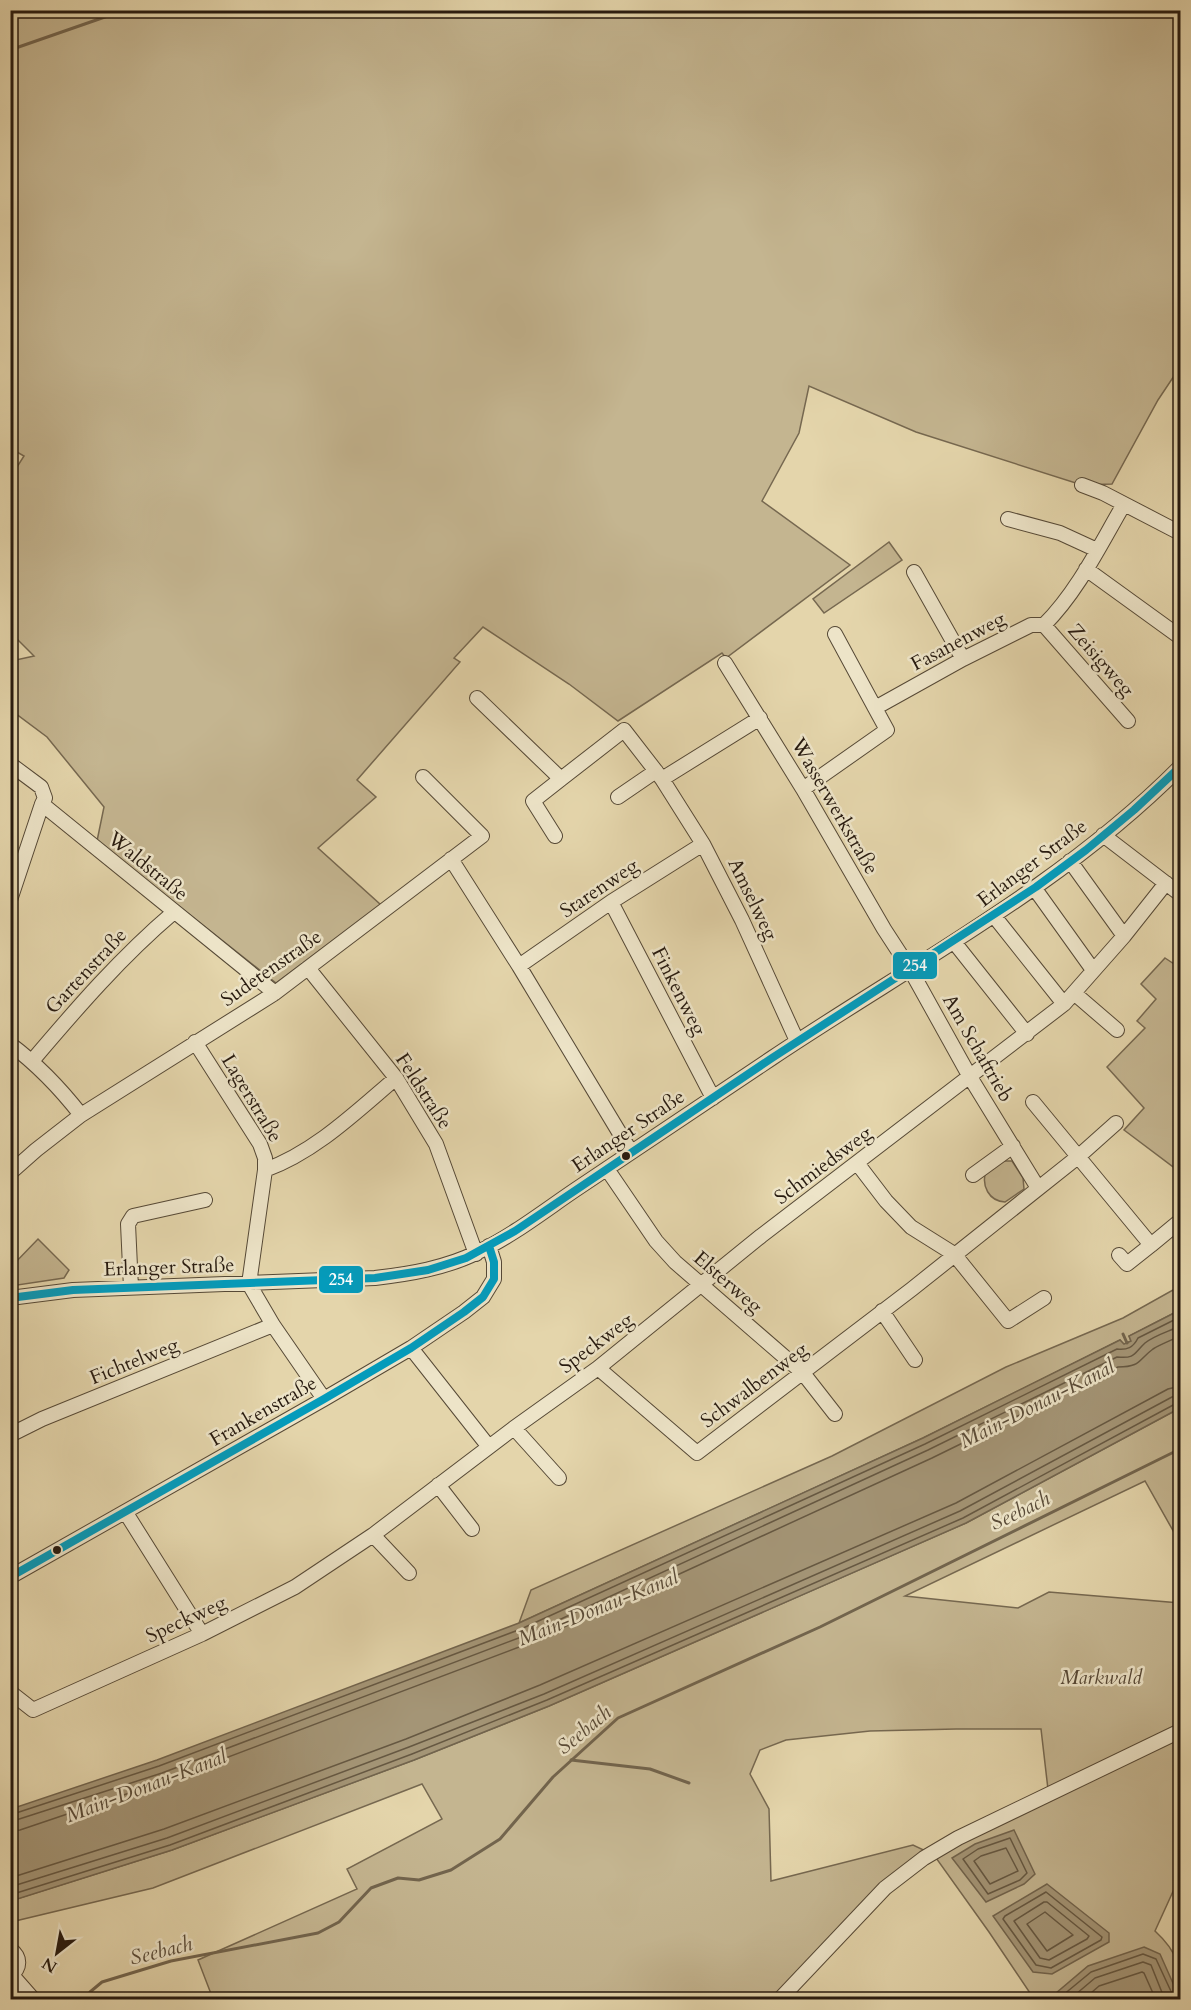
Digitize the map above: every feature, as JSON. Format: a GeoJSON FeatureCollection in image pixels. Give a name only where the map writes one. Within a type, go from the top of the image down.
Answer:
{"type":"FeatureCollection","features":[{"type":"Feature","properties":{"kind":"street"},"geometry":{"type":"LineString","coordinates":[[1082,485],[1103,493],[1180,533]]}},
{"type":"Feature","properties":{"kind":"street"},"geometry":{"type":"LineString","coordinates":[[1044,625],[1054,615],[1086,569],[1124,504]]}},
{"type":"Feature","properties":{"kind":"street"},"geometry":{"type":"LineString","coordinates":[[1008,519],[1060,533],[1097,550]]}},
{"type":"Feature","properties":{"kind":"street"},"geometry":{"type":"LineString","coordinates":[[1086,569],[1180,637]]}},
{"type":"Feature","properties":{"kind":"street"},"geometry":{"type":"LineString","coordinates":[[914,572],[963,659]]}},
{"type":"Feature","properties":{"kind":"street","name":"Fasanenweg"},"geometry":{"type":"LineString","coordinates":[[875,708],[963,659],[1031,625],[1044,625]]}},
{"type":"Feature","properties":{"kind":"street","name":"Zeisigweg"},"geometry":{"type":"LineString","coordinates":[[1044,625],[1128,721]]}},
{"type":"Feature","properties":{"kind":"street"},"geometry":{"type":"LineString","coordinates":[[803,789],[887,730],[835,634]]}},
{"type":"Feature","properties":{"kind":"street","name":"Wasserwerkstraße"},"geometry":{"type":"LineString","coordinates":[[725,663],[910,969]]}},
{"type":"Feature","properties":{"kind":"street"},"geometry":{"type":"LineString","coordinates":[[477,698],[561,779]]}},
{"type":"Feature","properties":{"kind":"street"},"geometry":{"type":"LineString","coordinates":[[618,796],[760,718]]}},
{"type":"Feature","properties":{"kind":"street","name":"Amselweg"},"geometry":{"type":"LineString","coordinates":[[555,836],[533,801],[624,730],[659,775],[703,844],[742,920],[797,1041]]}},
{"type":"Feature","properties":{"kind":"street","name":"Waldstraße"},"geometry":{"type":"LineString","coordinates":[[10,764],[41,787],[45,798],[42,804],[275,993]]}},
{"type":"Feature","properties":{"kind":"street","name":"Erlanger Straße"},"geometry":{"type":"LineString","coordinates":[[10,1298],[73,1290],[249,1284],[401,1275],[476,1254],[797,1041],[1035,889],[1177,776]]}},
{"type":"Feature","properties":{"kind":"street","name":"Sudetenstraße"},"geometry":{"type":"LineString","coordinates":[[10,1173],[81,1116],[275,993],[482,836],[423,777]]}},
{"type":"Feature","properties":{"kind":"street"},"geometry":{"type":"LineString","coordinates":[[10,900],[42,804]]}},
{"type":"Feature","properties":{"kind":"street"},"geometry":{"type":"LineString","coordinates":[[1103,835],[1180,894]]}},
{"type":"Feature","properties":{"kind":"street","name":"Starenweg"},"geometry":{"type":"LineString","coordinates":[[519,966],[611,902],[703,844]]}},
{"type":"Feature","properties":{"kind":"street"},"geometry":{"type":"LineString","coordinates":[[451,859],[519,966],[631,1152]]}},
{"type":"Feature","properties":{"kind":"street"},"geometry":{"type":"LineString","coordinates":[[1070,861],[1124,936]]}},
{"type":"Feature","properties":{"kind":"street","name":"Schmiedsweg"},"geometry":{"type":"LineString","coordinates":[[701,1286],[856,1163],[1064,1004],[1124,936],[1166,883]]}},
{"type":"Feature","properties":{"kind":"street"},"geometry":{"type":"LineString","coordinates":[[1035,889],[1093,970]]}},
{"type":"Feature","properties":{"kind":"street","name":"Finkenweg"},"geometry":{"type":"LineString","coordinates":[[611,902],[712,1098]]}},
{"type":"Feature","properties":{"kind":"street","name":"Gartenstraße"},"geometry":{"type":"LineString","coordinates":[[32,1061],[105,977],[141,940],[174,912]]}},
{"type":"Feature","properties":{"kind":"street"},"geometry":{"type":"LineString","coordinates":[[994,916],[1064,1004]]}},
{"type":"Feature","properties":{"kind":"street"},"geometry":{"type":"LineString","coordinates":[[954,942],[1027,1034]]}},
{"type":"Feature","properties":{"kind":"street","name":"Feldstraße"},"geometry":{"type":"LineString","coordinates":[[308,968],[396,1078],[436,1144],[476,1254]]}},
{"type":"Feature","properties":{"kind":"street","name":"Am Schaftrieb"},"geometry":{"type":"LineString","coordinates":[[910,969],[970,1077],[1038,1188]]}},
{"type":"Feature","properties":{"kind":"street"},"geometry":{"type":"LineString","coordinates":[[1074,993],[1117,1030]]}},
{"type":"Feature","properties":{"kind":"street","name":"Lagerstraße"},"geometry":{"type":"LineString","coordinates":[[195,1042],[260,1144],[265,1158],[249,1284]]}},
{"type":"Feature","properties":{"kind":"street"},"geometry":{"type":"LineString","coordinates":[[10,1044],[32,1061],[62,1091],[81,1116]]}},
{"type":"Feature","properties":{"kind":"street"},"geometry":{"type":"LineString","coordinates":[[265,1170],[278,1166],[308,1148],[396,1078]]}},
{"type":"Feature","properties":{"kind":"street"},"geometry":{"type":"LineString","coordinates":[[1033,1102],[1151,1245]]}},
{"type":"Feature","properties":{"kind":"street","name":"Schwalbenweg"},"geometry":{"type":"LineString","coordinates":[[598,1368],[697,1453],[1079,1156],[1116,1123]]}},
{"type":"Feature","properties":{"kind":"street"},"geometry":{"type":"LineString","coordinates":[[973,1175],[1013,1146]]}},
{"type":"Feature","properties":{"kind":"street"},"geometry":{"type":"LineString","coordinates":[[856,1163],[886,1201],[911,1227],[954,1254],[1008,1321],[1044,1298]]}},
{"type":"Feature","properties":{"kind":"street","name":"Elsterweg"},"geometry":{"type":"LineString","coordinates":[[607,1169],[656,1241],[701,1286],[802,1373],[835,1414]]}},
{"type":"Feature","properties":{"kind":"street"},"geometry":{"type":"LineString","coordinates":[[131,1288],[128,1224],[130,1219],[133,1216],[205,1200]]}},
{"type":"Feature","properties":{"kind":"street"},"geometry":{"type":"LineString","coordinates":[[1119,1255],[1127,1264],[1180,1221]]}},
{"type":"Feature","properties":{"kind":"street","name":"Frankenstraße"},"geometry":{"type":"LineString","coordinates":[[10,1577],[126,1513],[411,1347],[483,1297],[494,1279],[494,1262],[489,1246]]}},
{"type":"Feature","properties":{"kind":"street"},"geometry":{"type":"LineString","coordinates":[[249,1284],[273,1325],[324,1399]]}},
{"type":"Feature","properties":{"kind":"street","name":"Speckweg"},"geometry":{"type":"LineString","coordinates":[[10,1692],[33,1710],[202,1634],[295,1587],[373,1535],[514,1428],[598,1368],[701,1286]]}},
{"type":"Feature","properties":{"kind":"street"},"geometry":{"type":"LineString","coordinates":[[882,1311],[915,1360]]}},
{"type":"Feature","properties":{"kind":"street","name":"Fichtelweg"},"geometry":{"type":"LineString","coordinates":[[10,1435],[42,1419],[273,1325]]}},
{"type":"Feature","properties":{"kind":"street"},"geometry":{"type":"LineString","coordinates":[[411,1347],[489,1447]]}},
{"type":"Feature","properties":{"kind":"street"},"geometry":{"type":"LineString","coordinates":[[514,1428],[559,1478]]}},
{"type":"Feature","properties":{"kind":"street"},"geometry":{"type":"LineString","coordinates":[[438,1485],[472,1529]]}},
{"type":"Feature","properties":{"kind":"street"},"geometry":{"type":"LineString","coordinates":[[126,1513],[202,1634]]}},
{"type":"Feature","properties":{"kind":"street"},"geometry":{"type":"LineString","coordinates":[[373,1535],[409,1573]]}},
{"type":"Feature","properties":{"kind":"street"},"geometry":{"type":"LineString","coordinates":[[779,2000],[885,1888],[924,1858],[958,1838],[1180,1731]]}},
{"type":"Feature","properties":{"kind":"street"},"geometry":{"type":"LineString","coordinates":[[10,1949],[19,1960],[11,1976],[34,2000]]}},
{"type":"Feature","properties":{"kind":"green space"},"geometry":{"type":"Polygon","coordinates":[[[11,11],[1180,11],[1180,367],[1158,400],[1112,484],[1082,485],[916,432],[809,386],[799,433],[762,501],[850,565],[726,658],[722,653],[618,721],[569,684],[483,627],[454,658],[460,662],[357,780],[376,797],[318,848],[381,905],[276,983],[97,841],[104,807],[47,737],[11,710],[11,661],[34,656],[11,633],[10,478],[24,456],[10,448],[11,11]]]}},
{"type":"Feature","properties":{"kind":"green space"},"geometry":{"type":"Polygon","coordinates":[[[889,542],[902,560],[824,613],[813,599],[889,542]]]}},
{"type":"Feature","properties":{"kind":"green space"},"geometry":{"type":"Polygon","coordinates":[[[1165,958],[1180,968],[1180,1167],[1176,1169],[1124,1130],[1144,1108],[1107,1067],[1145,1028],[1137,1021],[1156,999],[1141,984],[1165,958]]]}},
{"type":"Feature","properties":{"kind":"green space"},"geometry":{"type":"Polygon","coordinates":[[[1001,1161],[1012,1161],[1023,1178],[1024,1189],[1005,1202],[991,1196],[985,1182],[986,1171],[1001,1161]]]}},
{"type":"Feature","properties":{"kind":"green space"},"geometry":{"type":"Polygon","coordinates":[[[38,1239],[69,1270],[64,1278],[11,1286],[11,1267],[38,1239]]]}},
{"type":"Feature","properties":{"kind":"green space"},"geometry":{"type":"Polygon","coordinates":[[[1180,1286],[1180,1310],[1129,1336],[1131,1341],[1124,1345],[1120,1340],[923,1438],[519,1623],[531,1590],[832,1456],[1006,1367],[1123,1318],[1180,1286]]]}},
{"type":"Feature","properties":{"kind":"green space","name":"Markwald"},"geometry":{"type":"Polygon","coordinates":[[[1180,1408],[1180,1543],[1145,1481],[905,1596],[1018,1608],[1049,1592],[1180,1603],[1180,1876],[1155,1931],[1174,1954],[1177,1962],[1180,1999],[1034,1999],[934,1855],[876,1904],[784,1999],[213,1999],[198,1960],[357,1889],[347,1869],[442,1819],[422,1784],[153,1888],[11,1922],[10,1901],[172,1850],[414,1760],[549,1706],[966,1523],[1180,1408]],[[1041,1729],[870,1731],[786,1740],[760,1750],[750,1774],[769,1809],[771,1881],[913,1845],[934,1855],[1049,1798],[1041,1729]]]}},
{"type":"Feature","properties":{"kind":"water","name":"Main-Donau-Kanal"},"geometry":{"type":"Polygon","coordinates":[[[1180,1310],[1180,1408],[966,1523],[549,1706],[414,1760],[172,1850],[11,1901],[11,1809],[157,1760],[519,1623],[923,1438],[1120,1340],[1124,1344],[1131,1341],[1129,1336],[1180,1310]]]}},
{"type":"Feature","properties":{"kind":"water"},"geometry":{"type":"Polygon","coordinates":[[[1014,1830],[1035,1874],[1024,1884],[986,1902],[952,1858],[975,1844],[1014,1830]]]}},
{"type":"Feature","properties":{"kind":"water"},"geometry":{"type":"Polygon","coordinates":[[[1047,1884],[1109,1933],[1109,1942],[1052,1974],[1033,1972],[993,1916],[1047,1884]]]}},
{"type":"Feature","properties":{"kind":"water"},"geometry":{"type":"Polygon","coordinates":[[[1144,1947],[1160,1954],[1180,1999],[1049,1999],[1088,1966],[1144,1947]]]}},
{"type":"Feature","properties":{"kind":"waterway"},"geometry":{"type":"LineString","coordinates":[[10,50],[125,10]]}},
{"type":"Feature","properties":{"kind":"waterway"},"geometry":{"type":"LineString","coordinates":[[1123,1334],[1127,1343]]}},
{"type":"Feature","properties":{"kind":"waterway","name":"Seebach"},"geometry":{"type":"LineString","coordinates":[[90,1992],[102,1982],[171,1961],[318,1933],[339,1922],[371,1888],[398,1878],[419,1880],[451,1870],[500,1839],[553,1777],[618,1718],[820,1627],[1180,1449]]}},
{"type":"Feature","properties":{"kind":"waterway"},"geometry":{"type":"LineString","coordinates":[[571,1760],[650,1769],[689,1783]]}},
{"type":"Feature","properties":{"kind":"transit line","name":"254"},"geometry":{"type":"LineString","coordinates":[[10,1298],[73,1290],[375,1278],[428,1270],[466,1258],[515,1231],[772,1058],[1036,887],[1086,850],[1180,767]]}},
{"type":"Feature","properties":{"kind":"transit line","name":"254"},"geometry":{"type":"LineString","coordinates":[[10,1577],[324,1399],[411,1348],[464,1312],[483,1297],[494,1279],[494,1262],[489,1246]]}}]}
